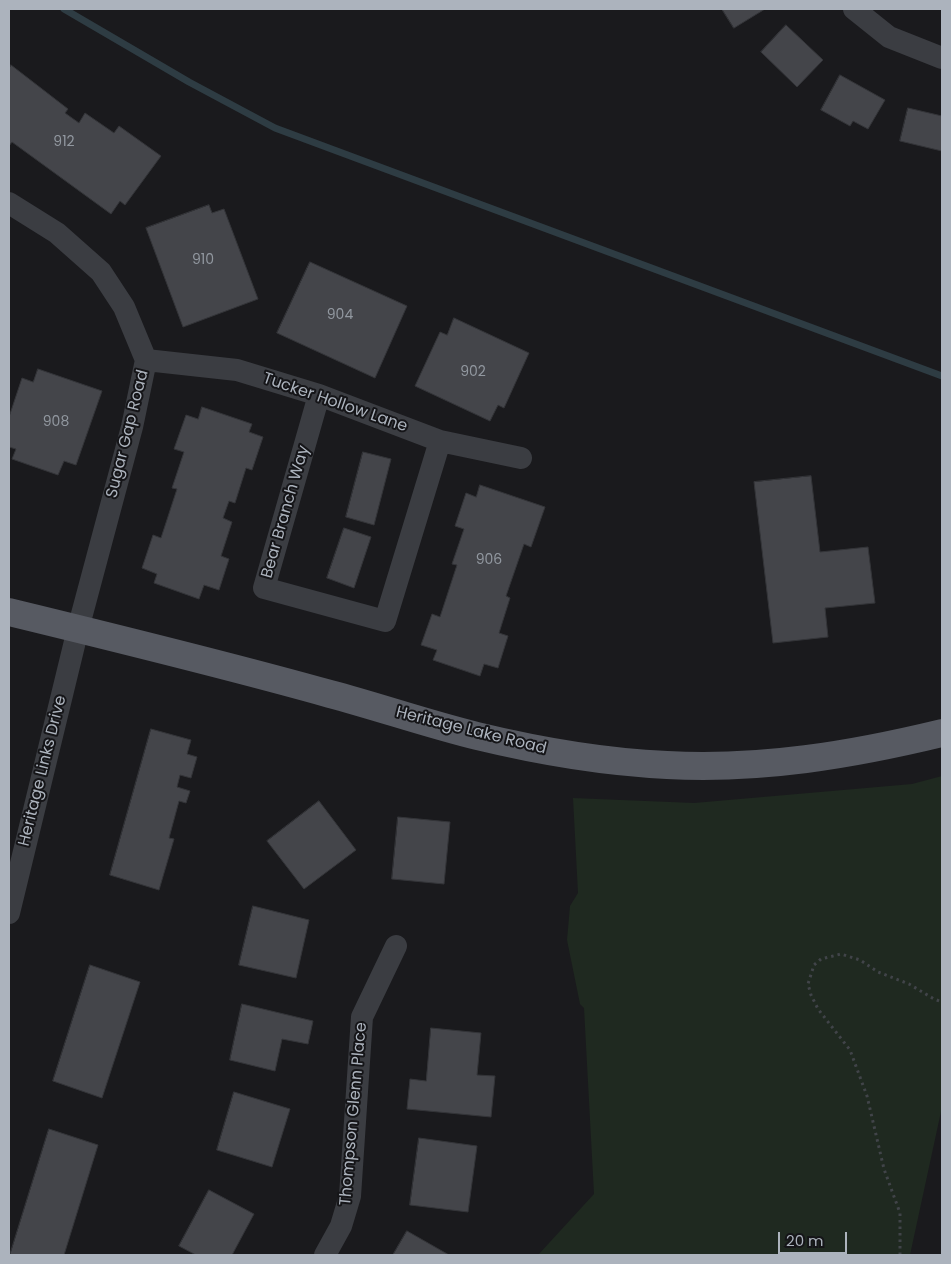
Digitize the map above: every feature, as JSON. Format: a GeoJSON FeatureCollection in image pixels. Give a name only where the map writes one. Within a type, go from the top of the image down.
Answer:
{"type":"FeatureCollection","features":[{"type":"Feature","properties":{"kind":"main road","name":"Heritage Lake Road"},"geometry":{"type":"LineString","coordinates":[[9,612],[329,693],[476,736],[574,756],[666,766],[738,766],[804,761],[902,743],[942,733]]}},
{"type":"Feature","properties":{"kind":"street"},"geometry":{"type":"LineString","coordinates":[[854,9],[889,37],[942,58]]}},
{"type":"Feature","properties":{"kind":"street","name":"Sugar Gap Road"},"geometry":{"type":"LineString","coordinates":[[9,203],[57,233],[101,272],[124,307],[146,360],[132,427],[78,629]]}},
{"type":"Feature","properties":{"kind":"street","name":"Tucker Hollow Lane"},"geometry":{"type":"LineString","coordinates":[[146,360],[237,370],[319,394],[440,441],[521,458]]}},
{"type":"Feature","properties":{"kind":"street","name":"Bear Branch Way"},"geometry":{"type":"LineString","coordinates":[[319,394],[264,588],[385,621],[440,441]]}},
{"type":"Feature","properties":{"kind":"street","name":"Heritage Links Drive"},"geometry":{"type":"LineString","coordinates":[[9,913],[78,629]]}},
{"type":"Feature","properties":{"kind":"street","name":"Thompson Glenn Place"},"geometry":{"type":"LineString","coordinates":[[325,1255],[342,1226],[350,1196],[362,1018],[396,946]]}},
{"type":"Feature","properties":{"kind":"path"},"geometry":{"type":"LineString","coordinates":[[900,1255],[900,1213],[884,1169],[867,1096],[850,1050],[818,1009],[808,984],[814,965],[821,959],[841,954],[860,960],[878,972],[909,984],[942,1002]]}},
{"type":"Feature","properties":{"kind":"green space"},"geometry":{"type":"Polygon","coordinates":[[[942,776],[942,1107],[910,1255],[538,1255],[594,1194],[584,1008],[580,1004],[567,940],[570,906],[578,893],[573,798],[694,803],[912,784],[942,776]]]}},
{"type":"Feature","properties":{"kind":"building"},"geometry":{"type":"Polygon","coordinates":[[[722,9],[765,9],[734,28],[722,9]]]}},
{"type":"Feature","properties":{"kind":"building"},"geometry":{"type":"Polygon","coordinates":[[[786,25],[823,60],[797,87],[761,52],[786,25]]]}},
{"type":"Feature","properties":{"kind":"building"},"geometry":{"type":"Polygon","coordinates":[[[11,65],[68,109],[65,113],[79,123],[85,113],[114,133],[119,126],[161,156],[125,205],[120,201],[111,214],[12,142],[9,146],[9,69],[11,65]]]}},
{"type":"Feature","properties":{"kind":"building"},"geometry":{"type":"Polygon","coordinates":[[[840,75],[885,100],[868,129],[853,121],[850,126],[821,110],[840,75]]]}},
{"type":"Feature","properties":{"kind":"building"},"geometry":{"type":"Polygon","coordinates":[[[908,108],[942,116],[942,151],[900,141],[908,108]]]}},
{"type":"Feature","properties":{"kind":"building"},"geometry":{"type":"Polygon","coordinates":[[[209,205],[212,213],[224,209],[258,299],[183,327],[146,228],[209,205]]]}},
{"type":"Feature","properties":{"kind":"building"},"geometry":{"type":"Polygon","coordinates":[[[310,262],[407,306],[375,378],[277,333],[310,262]]]}},
{"type":"Feature","properties":{"kind":"building"},"geometry":{"type":"Polygon","coordinates":[[[454,318],[529,353],[504,408],[498,405],[490,421],[415,386],[440,332],[447,335],[454,318]]]}},
{"type":"Feature","properties":{"kind":"building"},"geometry":{"type":"Polygon","coordinates":[[[38,369],[102,391],[76,465],[64,461],[58,475],[12,459],[16,449],[9,447],[9,417],[22,378],[33,382],[38,369]]]}},
{"type":"Feature","properties":{"kind":"building"},"geometry":{"type":"Polygon","coordinates":[[[202,407],[252,424],[249,432],[263,437],[252,470],[246,468],[235,503],[229,501],[223,518],[232,522],[221,556],[229,559],[219,590],[204,585],[199,599],[154,583],[157,574],[142,568],[153,535],[161,538],[177,489],[172,488],[184,452],[174,449],[186,415],[198,419],[202,407]]]}},
{"type":"Feature","properties":{"kind":"building"},"geometry":{"type":"Polygon","coordinates":[[[363,452],[391,459],[374,525],[346,517],[363,452]]]}},
{"type":"Feature","properties":{"kind":"building"},"geometry":{"type":"Polygon","coordinates":[[[811,476],[820,552],[868,547],[875,603],[825,608],[828,637],[773,643],[754,482],[811,476]]]}},
{"type":"Feature","properties":{"kind":"building"},"geometry":{"type":"Polygon","coordinates":[[[480,485],[545,507],[531,547],[524,544],[506,596],[510,598],[499,633],[508,636],[498,668],[484,664],[480,676],[433,660],[437,650],[421,645],[432,614],[440,617],[457,565],[452,564],[464,529],[455,526],[466,493],[476,497],[480,485]]]}},
{"type":"Feature","properties":{"kind":"building"},"geometry":{"type":"Polygon","coordinates":[[[344,528],[371,537],[354,588],[327,578],[344,528]]]}},
{"type":"Feature","properties":{"kind":"building"},"geometry":{"type":"Polygon","coordinates":[[[151,729],[191,740],[187,754],[197,757],[191,778],[180,775],[177,787],[190,791],[186,803],[179,801],[169,838],[174,839],[159,890],[110,875],[151,729]]]}},
{"type":"Feature","properties":{"kind":"building"},"geometry":{"type":"Polygon","coordinates":[[[319,801],[356,850],[304,889],[267,841],[319,801]]]}},
{"type":"Feature","properties":{"kind":"building"},"geometry":{"type":"Polygon","coordinates":[[[398,817],[450,822],[444,884],[392,879],[398,817]]]}},
{"type":"Feature","properties":{"kind":"building"},"geometry":{"type":"Polygon","coordinates":[[[253,906],[309,920],[296,978],[239,965],[253,906]]]}},
{"type":"Feature","properties":{"kind":"building"},"geometry":{"type":"Polygon","coordinates":[[[90,965],[140,982],[102,1098],[53,1081],[90,965]]]}},
{"type":"Feature","properties":{"kind":"building"},"geometry":{"type":"Polygon","coordinates":[[[242,1004],[313,1021],[308,1044],[282,1039],[275,1071],[230,1060],[242,1004]]]}},
{"type":"Feature","properties":{"kind":"building"},"geometry":{"type":"Polygon","coordinates":[[[431,1028],[481,1033],[477,1075],[495,1076],[491,1117],[407,1109],[410,1079],[426,1081],[431,1028]]]}},
{"type":"Feature","properties":{"kind":"building"},"geometry":{"type":"Polygon","coordinates":[[[234,1092],[290,1109],[272,1167],[217,1150],[234,1092]]]}},
{"type":"Feature","properties":{"kind":"building"},"geometry":{"type":"Polygon","coordinates":[[[49,1129],[98,1145],[64,1255],[10,1255],[49,1129]]]}},
{"type":"Feature","properties":{"kind":"building"},"geometry":{"type":"Polygon","coordinates":[[[419,1138],[477,1146],[468,1212],[410,1205],[419,1138]]]}},
{"type":"Feature","properties":{"kind":"building"},"geometry":{"type":"Polygon","coordinates":[[[209,1190],[254,1214],[232,1255],[196,1255],[179,1246],[209,1190]]]}},
{"type":"Feature","properties":{"kind":"building"},"geometry":{"type":"Polygon","coordinates":[[[407,1231],[449,1255],[393,1255],[407,1231]]]}},
{"type":"Feature","properties":{"kind":"waterway"},"geometry":{"type":"LineString","coordinates":[[64,9],[189,82],[275,128],[942,376]]}}]}
